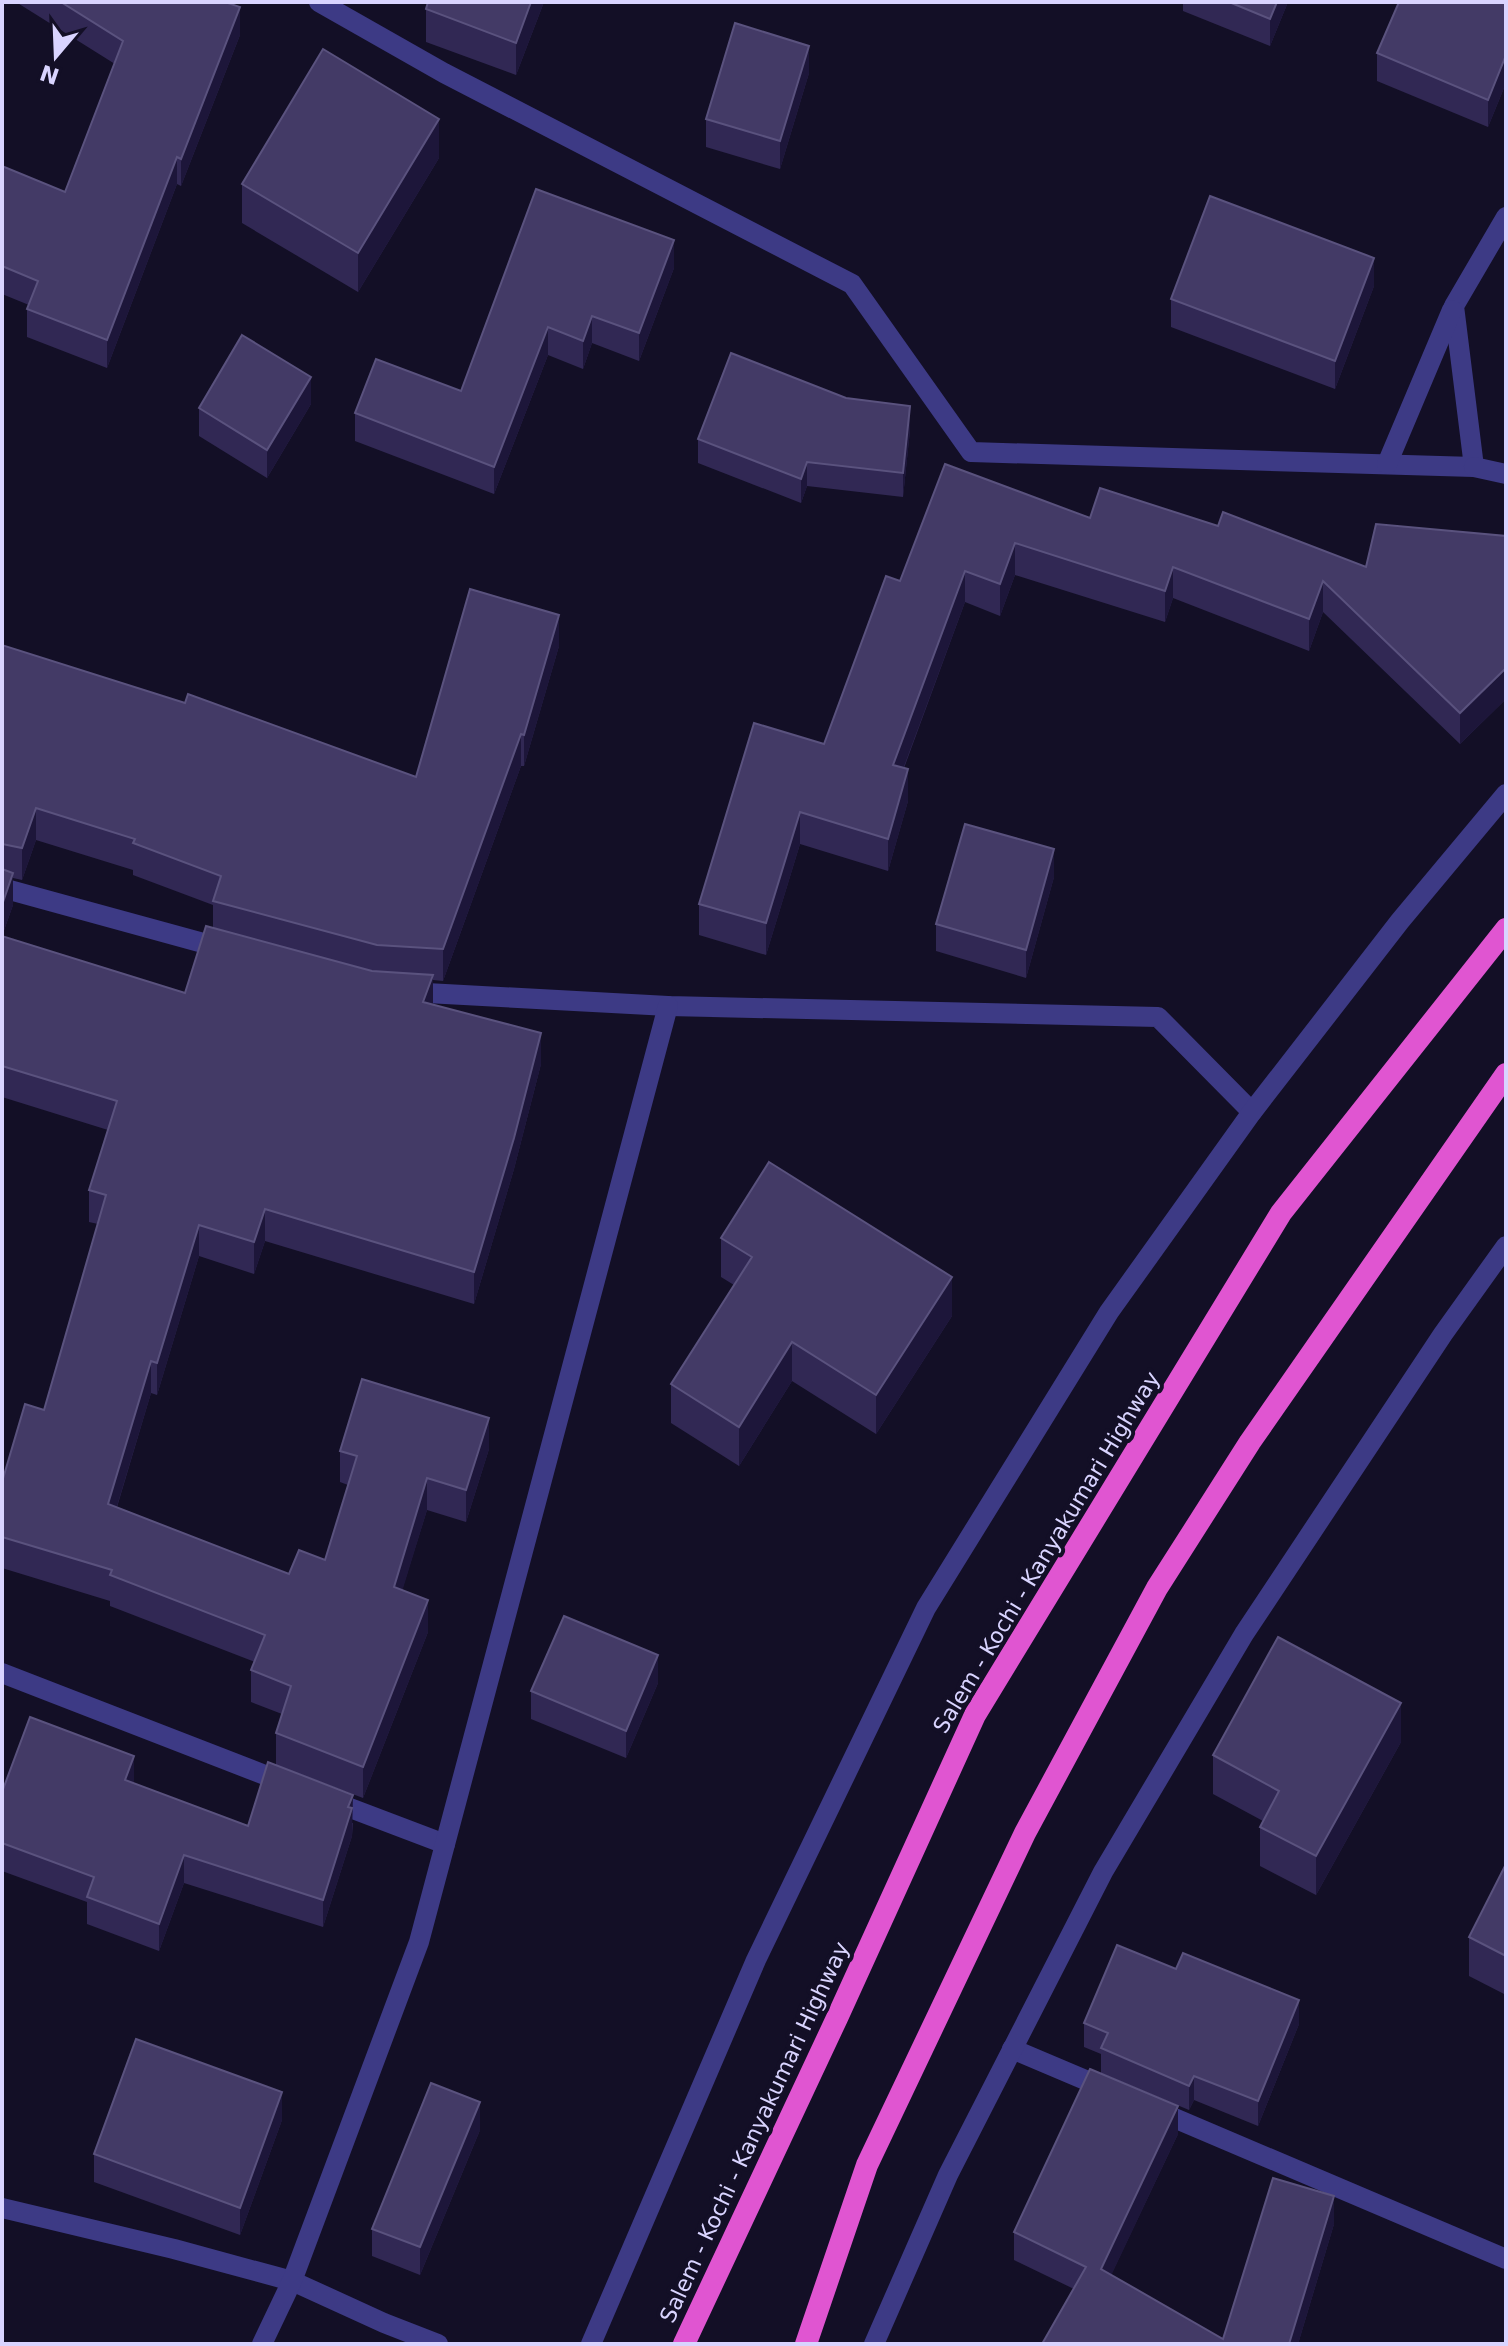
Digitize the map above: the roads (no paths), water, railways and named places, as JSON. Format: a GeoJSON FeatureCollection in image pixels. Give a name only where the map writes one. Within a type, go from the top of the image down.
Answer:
{"type":"FeatureCollection","features":[{"type":"Feature","properties":{"kind":"highway","name":"Salem - Kochi - Kanyakumari Highway"},"geometry":{"type":"LineString","coordinates":[[684,2344],[975,1715],[1281,1213],[1506,929]]}},
{"type":"Feature","properties":{"kind":"highway"},"geometry":{"type":"LineString","coordinates":[[806,2344],[867,2165],[1025,1833],[1150,1602],[1250,1442],[1506,1074]]}},
{"type":"Feature","properties":{"kind":"street"},"geometry":{"type":"LineString","coordinates":[[319,2],[444,73],[852,284],[971,452],[1474,467],[1506,474]]}},
{"type":"Feature","properties":{"kind":"street"},"geometry":{"type":"LineString","coordinates":[[1387,464],[1454,306],[1506,217]]}},
{"type":"Feature","properties":{"kind":"street"},"geometry":{"type":"LineString","coordinates":[[1454,306],[1474,467]]}},
{"type":"Feature","properties":{"kind":"street"},"geometry":{"type":"LineString","coordinates":[[591,2344],[756,1960],[926,1608],[1109,1312],[1252,1112],[1400,921],[1506,794]]}},
{"type":"Feature","properties":{"kind":"street"},"geometry":{"type":"LineString","coordinates":[[2,888],[241,953]]}},
{"type":"Feature","properties":{"kind":"street"},"geometry":{"type":"LineString","coordinates":[[391,991],[668,1006],[1158,1017],[1252,1112]]}},
{"type":"Feature","properties":{"kind":"street"},"geometry":{"type":"LineString","coordinates":[[262,2344],[292,2281],[419,1942],[668,1006]]}},
{"type":"Feature","properties":{"kind":"street"},"geometry":{"type":"LineString","coordinates":[[874,2344],[948,2175],[1103,1872],[1244,1634],[1443,1334],[1506,1246]]}},
{"type":"Feature","properties":{"kind":"street"},"geometry":{"type":"LineString","coordinates":[[2,1673],[445,1844]]}},
{"type":"Feature","properties":{"kind":"street"},"geometry":{"type":"LineString","coordinates":[[1012,2049],[1506,2259]]}},
{"type":"Feature","properties":{"kind":"street"},"geometry":{"type":"LineString","coordinates":[[2,2208],[292,2281],[438,2344]]}}]}
